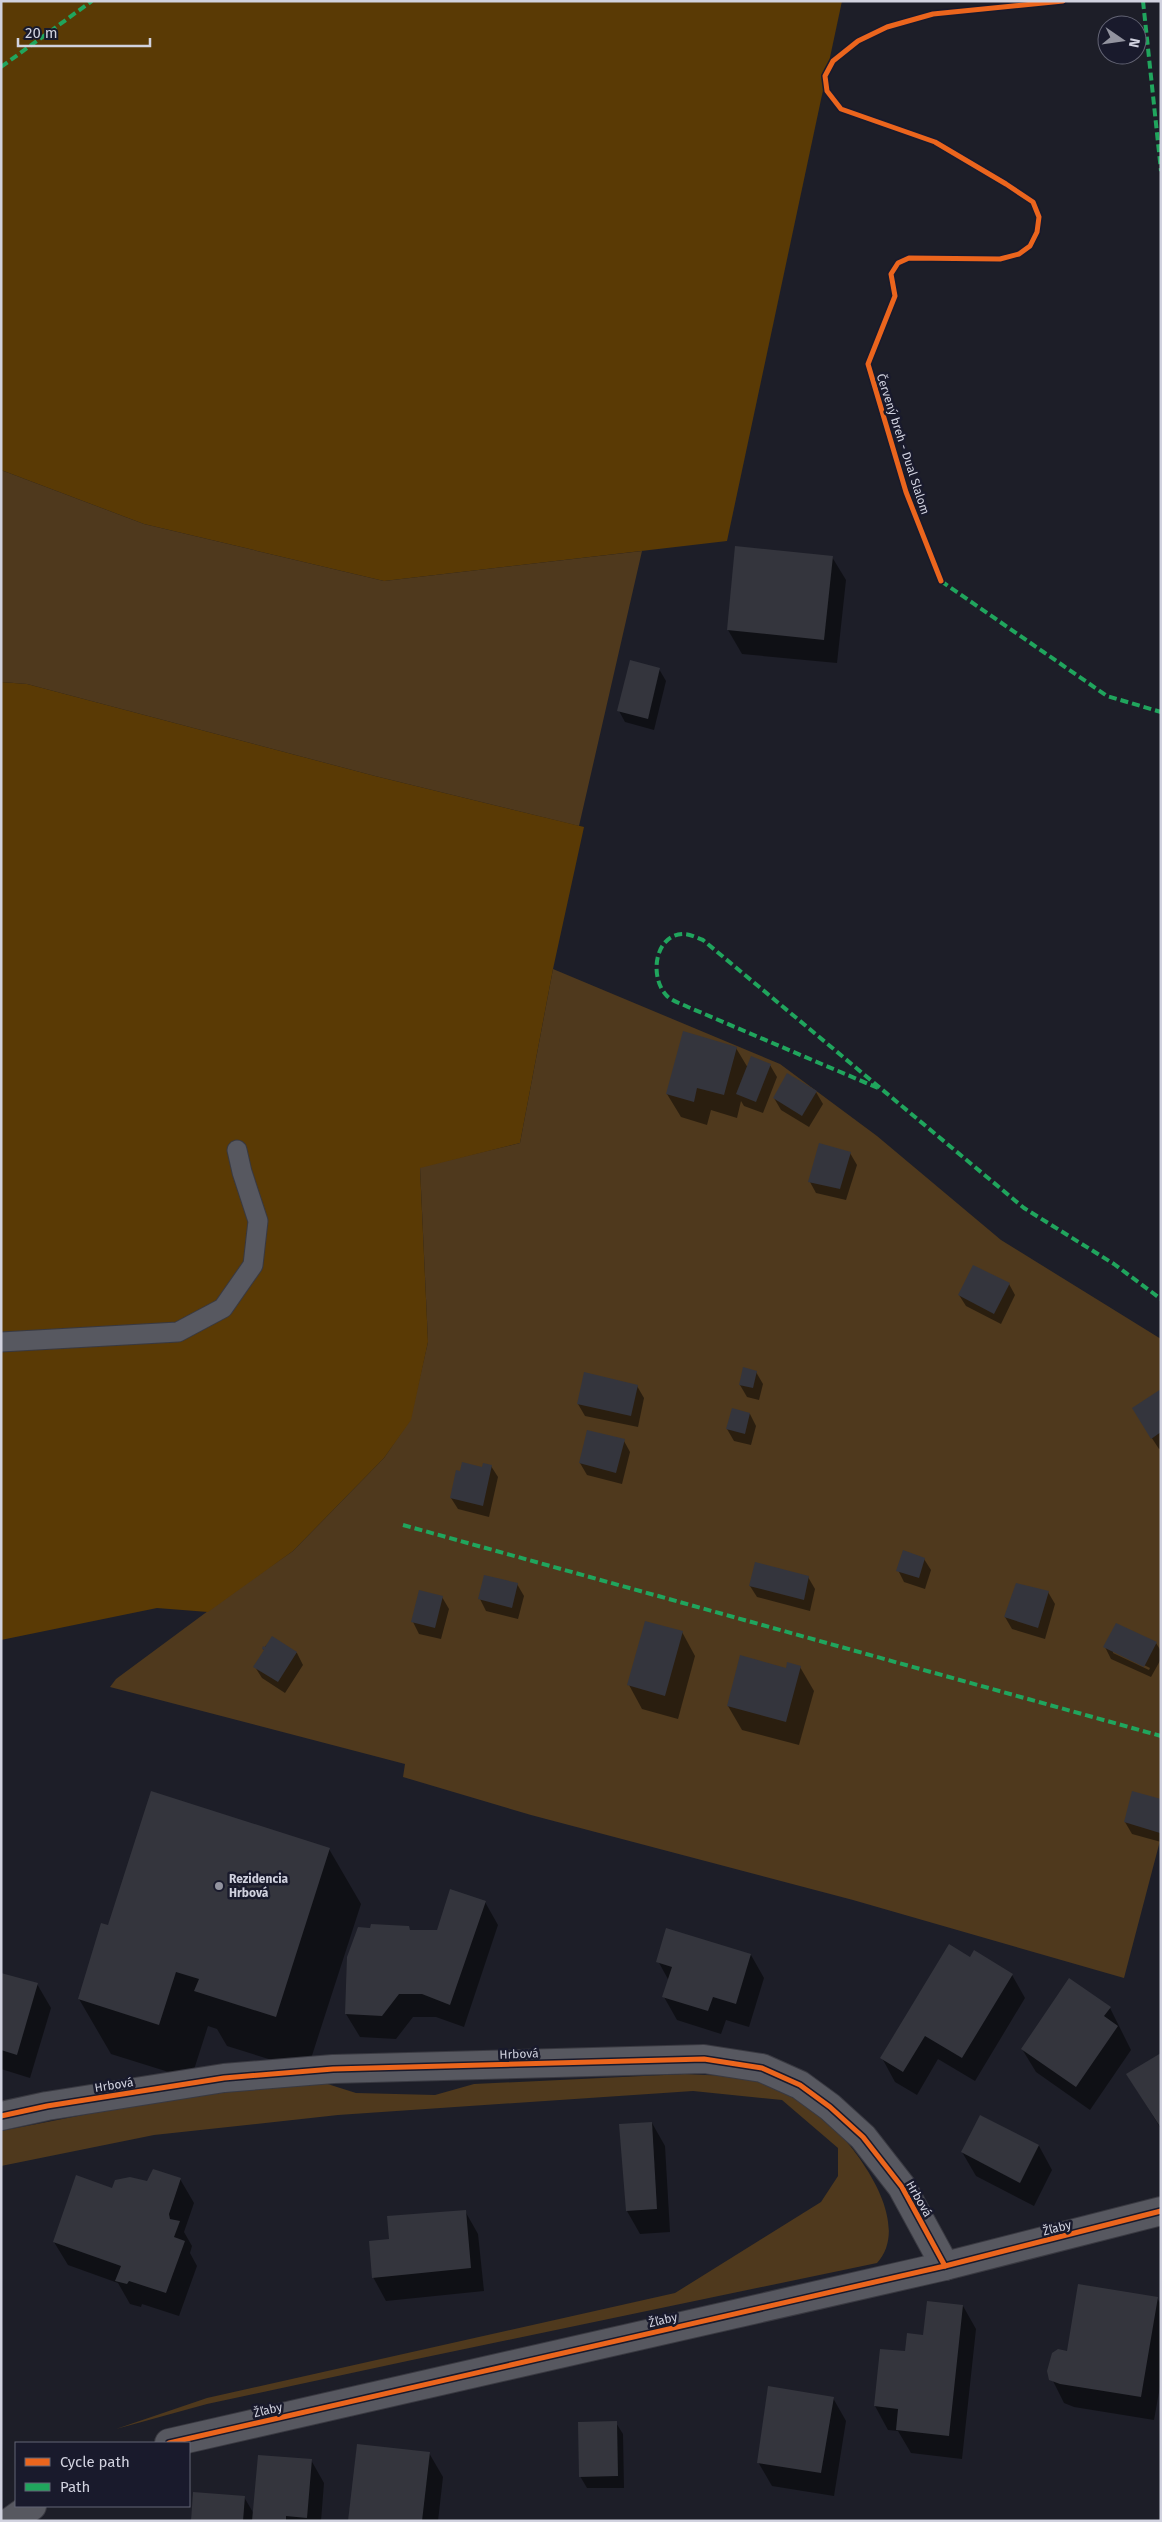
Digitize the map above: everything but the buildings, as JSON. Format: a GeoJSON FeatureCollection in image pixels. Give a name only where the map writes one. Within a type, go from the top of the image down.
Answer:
{"type":"FeatureCollection","features":[{"type":"Feature","properties":{"kind":"street","name":"Hrbová"},"geometry":{"type":"LineString","coordinates":[[1,2116],[47,2106],[224,2078],[333,2069],[704,2059],[762,2068],[800,2084],[863,2137],[902,2187],[945,2266]]}},
{"type":"Feature","properties":{"kind":"street","name":"Žľaby"},"geometry":{"type":"LineString","coordinates":[[173,2442],[945,2266],[1161,2211]]}},
{"type":"Feature","properties":{"kind":"street"},"geometry":{"type":"LineString","coordinates":[[11,2521],[31,2507]]}},
{"type":"Feature","properties":{"kind":"lane"},"geometry":{"type":"LineString","coordinates":[[1,1342],[178,1332],[223,1308],[253,1265],[258,1221],[237,1150]]}},
{"type":"Feature","properties":{"kind":"shaded area"},"geometry":{"type":"Polygon","coordinates":[[[1,1],[842,1],[727,541],[384,581],[144,524],[1,470],[1,1]]]}},
{"type":"Feature","properties":{"kind":"shaded area"},"geometry":{"type":"Polygon","coordinates":[[[1,470],[144,524],[384,581],[642,551],[579,826],[375,776],[27,684],[1,682],[1,470]]]}},
{"type":"Feature","properties":{"kind":"shaded area"},"geometry":{"type":"Polygon","coordinates":[[[1,682],[27,684],[375,776],[584,827],[553,969],[520,1143],[420,1168],[428,1342],[411,1420],[384,1458],[293,1551],[208,1612],[157,1608],[1,1640],[1,682]]]}},
{"type":"Feature","properties":{"kind":"shaded area"},"geometry":{"type":"Polygon","coordinates":[[[553,969],[780,1064],[877,1136],[1001,1240],[1161,1339],[1161,1837],[1124,1978],[853,1900],[531,1815],[403,1777],[405,1764],[110,1687],[116,1679],[235,1591],[293,1551],[384,1458],[410,1420],[428,1342],[420,1167],[520,1143],[553,969]]]}},
{"type":"Feature","properties":{"kind":"shaded area"},"geometry":{"type":"Polygon","coordinates":[[[685,2074],[739,2077],[769,2083],[800,2099],[824,2118],[857,2155],[872,2178],[883,2201],[888,2224],[887,2245],[877,2263],[207,2404],[116,2429],[207,2398],[675,2293],[821,2202],[838,2176],[838,2148],[782,2100],[693,2091],[338,2115],[154,2135],[1,2166],[1,2131],[129,2106],[230,2090],[318,2081],[356,2093],[435,2095],[474,2084],[685,2074]]]}},
{"type":"Feature","properties":{"kind":"marked path"},"geometry":{"type":"LineString","coordinates":[[1,67],[92,1]]}},
{"type":"Feature","properties":{"kind":"marked path"},"geometry":{"type":"LineString","coordinates":[[1143,1],[1161,171]]}},
{"type":"Feature","properties":{"kind":"marked path"},"geometry":{"type":"LineString","coordinates":[[941,581],[1107,696],[1161,712]]}},
{"type":"Feature","properties":{"kind":"marked path"},"geometry":{"type":"LineString","coordinates":[[878,1088],[688,1007],[667,996],[661,988],[657,968],[658,958],[666,941],[674,936],[684,934],[703,940],[1024,1208],[1114,1264],[1161,1299]]}},
{"type":"Feature","properties":{"kind":"marked path"},"geometry":{"type":"LineString","coordinates":[[403,1525],[1161,1736]]}},
{"type":"Feature","properties":{"kind":"cycle path","name":"Červený breh - Dual Slalom"},"geometry":{"type":"LineString","coordinates":[[941,581],[906,492],[868,364],[895,296],[891,274],[898,263],[909,258],[1000,259],[1019,254],[1030,246],[1037,232],[1039,217],[1033,202],[935,142],[841,109],[827,91],[825,76],[833,61],[858,41],[887,27],[933,14],[1063,1]]}},
{"type":"Feature","properties":{"kind":"cycle path"},"geometry":{"type":"LineString","coordinates":[[1,2116],[47,2106],[224,2078],[333,2069],[704,2059],[762,2068],[800,2085],[830,2107],[863,2137],[902,2187],[945,2266]]}},
{"type":"Feature","properties":{"kind":"cycle path"},"geometry":{"type":"LineString","coordinates":[[173,2442],[945,2266],[1161,2211]]}},
{"type":"Feature","properties":{"kind":"place","name":"Rezidencia Hrbová"},"geometry":{"type":"Point","coordinates":[219,1886]}}]}
